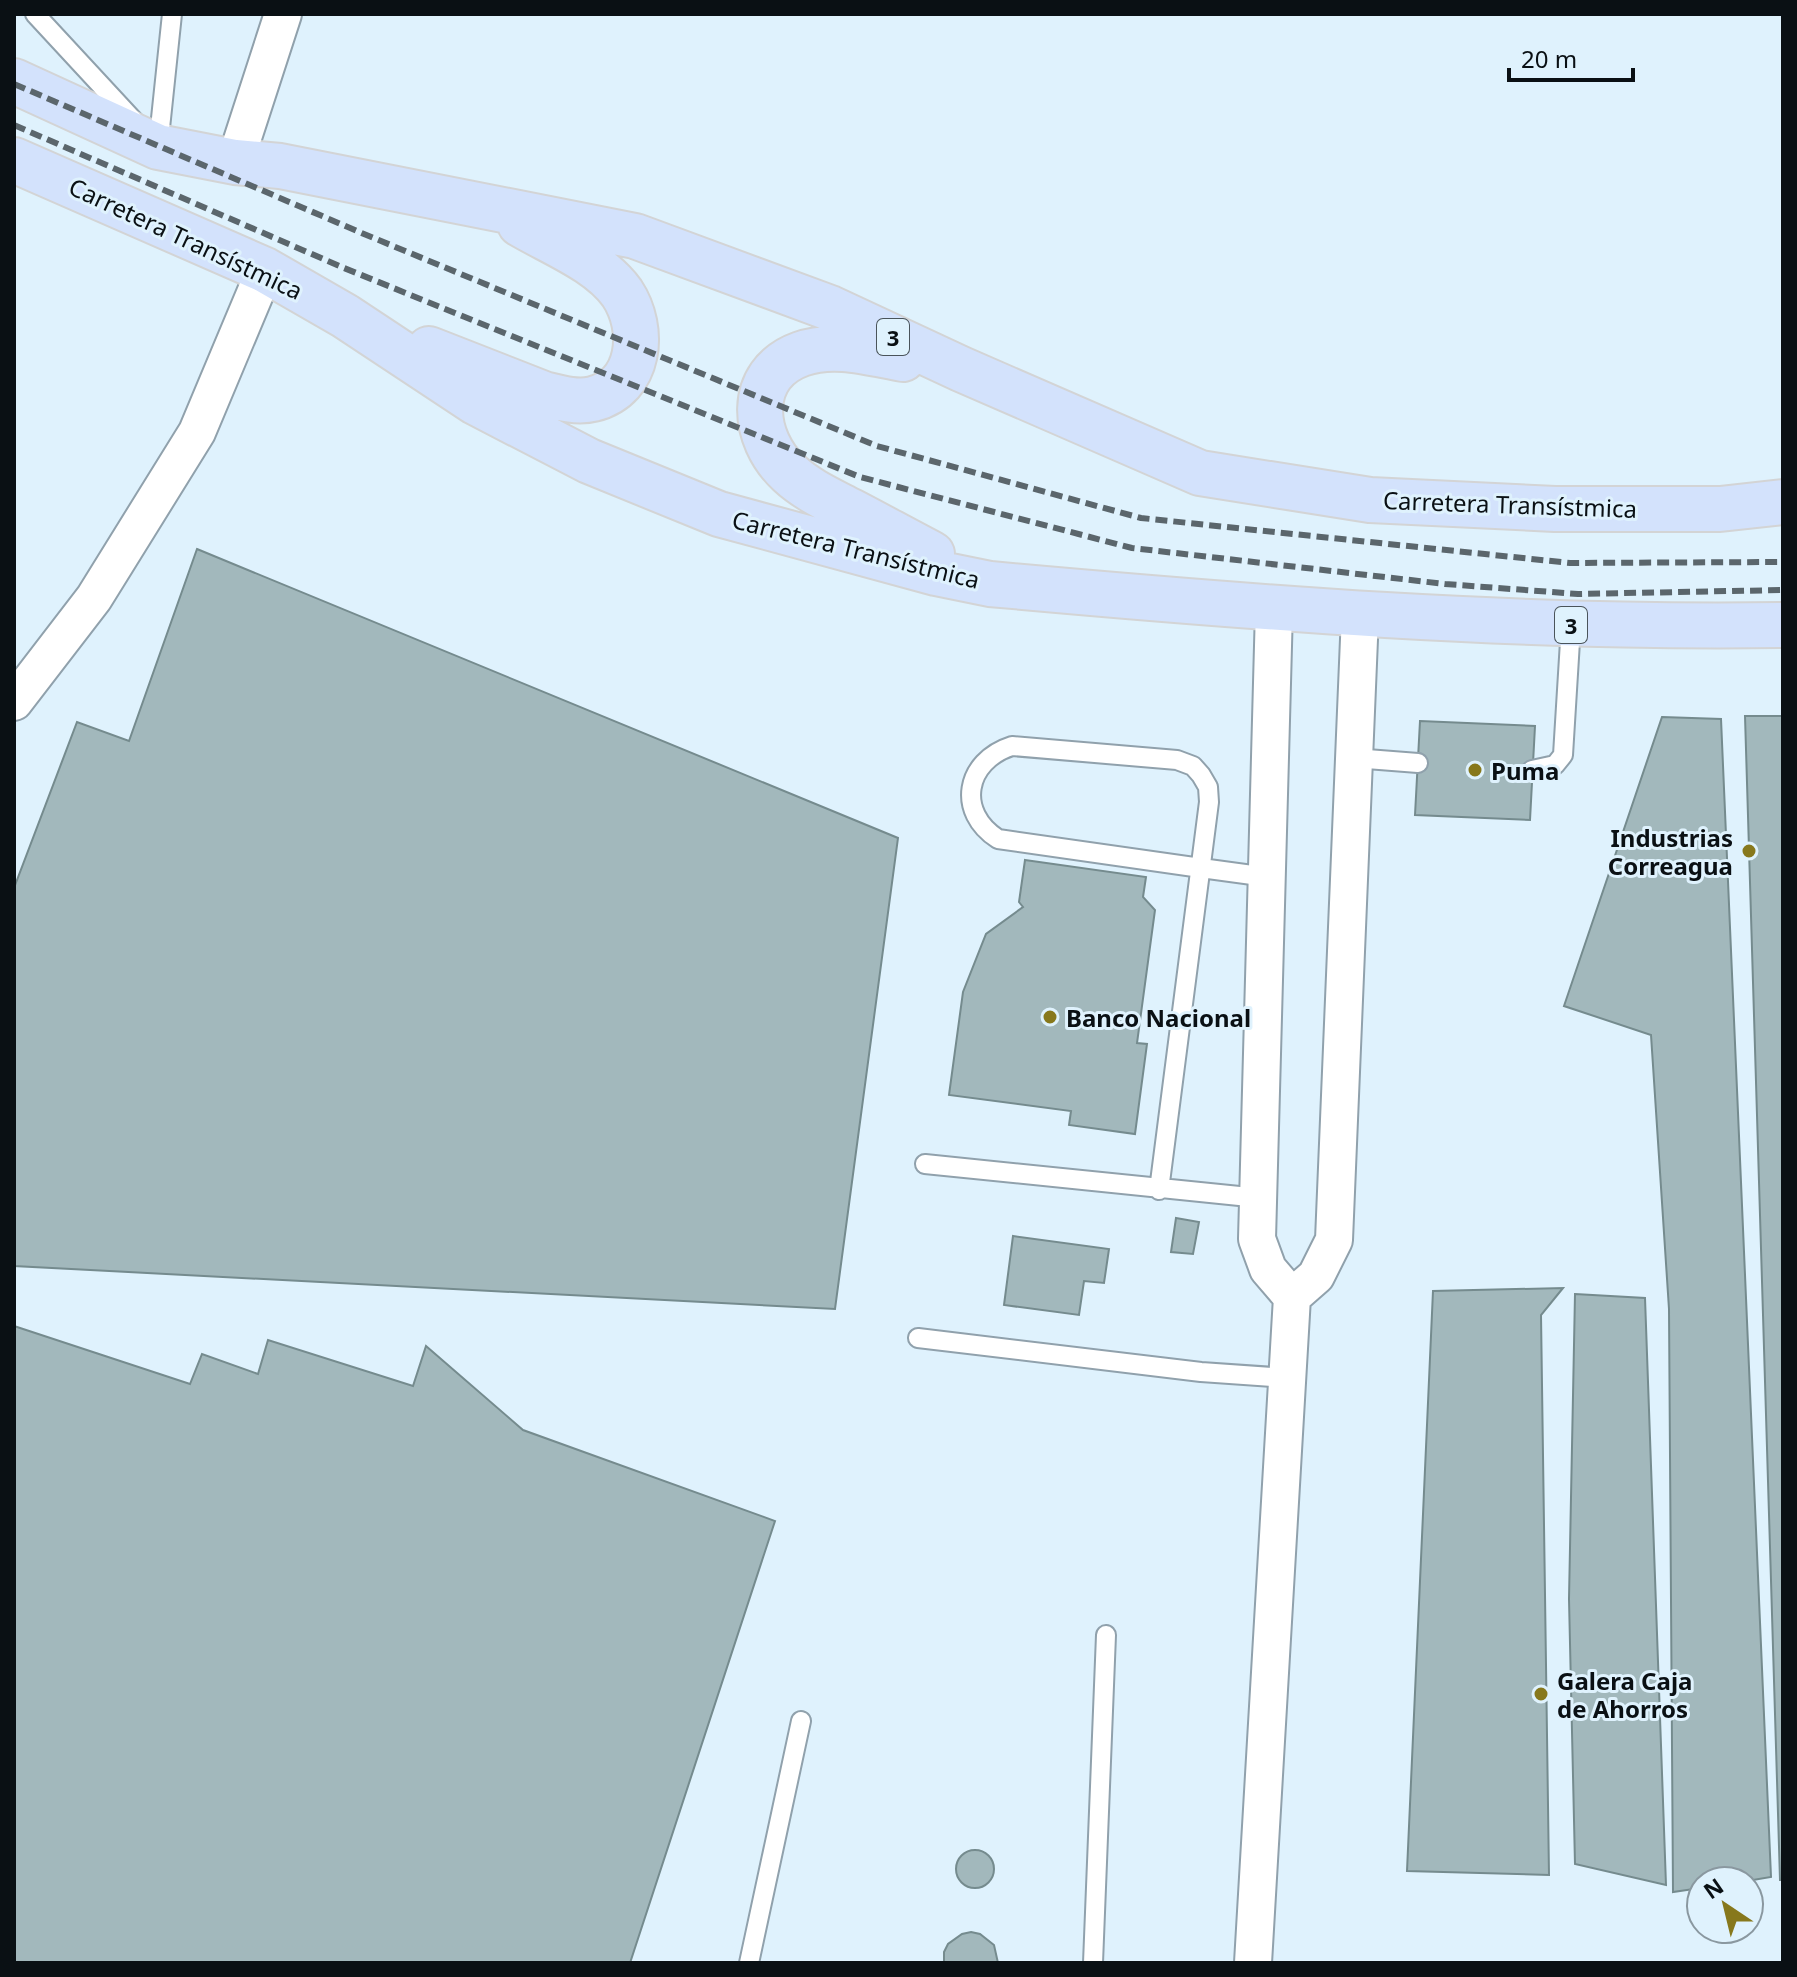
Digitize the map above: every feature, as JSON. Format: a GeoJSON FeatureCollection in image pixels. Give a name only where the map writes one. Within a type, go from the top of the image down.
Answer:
{"type":"FeatureCollection","features":[{"type":"Feature","properties":{"kind":"main road","name":"Carretera Transístmica"},"geometry":{"type":"LineString","coordinates":[[14,81],[158,147],[484,204],[635,236],[830,308],[1200,473],[1370,500],[1555,509],[1720,509],[1783,505]]}},
{"type":"Feature","properties":{"kind":"main road","name":"Carretera Transístmica"},"geometry":{"type":"LineString","coordinates":[[14,160],[265,270],[345,316],[475,402],[589,461],[719,514],[936,573],[990,584],[1360,615],[1571,625],[1783,625]]}},
{"type":"Feature","properties":{"kind":"main road"},"geometry":{"type":"LineString","coordinates":[[345,316],[544,394],[580,401],[595,399],[614,389],[634,364],[637,345],[636,325],[621,292],[594,266],[484,204]]}},
{"type":"Feature","properties":{"kind":"main road"},"geometry":{"type":"LineString","coordinates":[[961,369],[849,349],[830,348],[801,354],[786,362],[764,388],[759,407],[760,426],[774,458],[803,485],[990,584]]}},
{"type":"Feature","properties":{"kind":"main road"},"geometry":{"type":"LineString","coordinates":[[1360,615],[1369,605],[1375,604],[1645,609],[1783,603]]}},
{"type":"Feature","properties":{"kind":"street"},"geometry":{"type":"LineString","coordinates":[[235,162],[283,14]]}},
{"type":"Feature","properties":{"kind":"street"},"geometry":{"type":"LineString","coordinates":[[14,702],[94,598],[197,432],[265,270]]}},
{"type":"Feature","properties":{"kind":"street"},"geometry":{"type":"LineString","coordinates":[[1253,1963],[1292,1297],[1268,1269],[1257,1239],[1274,609]]}},
{"type":"Feature","properties":{"kind":"street"},"geometry":{"type":"LineString","coordinates":[[1292,1297],[1316,1276],[1334,1240],[1360,615]]}},
{"type":"Feature","properties":{"kind":"lane"},"geometry":{"type":"LineString","coordinates":[[35,14],[158,147]]}},
{"type":"Feature","properties":{"kind":"lane"},"geometry":{"type":"LineString","coordinates":[[158,147],[172,14]]}},
{"type":"Feature","properties":{"kind":"lane"},"geometry":{"type":"LineString","coordinates":[[1532,770],[1555,765],[1563,755],[1571,625]]}},
{"type":"Feature","properties":{"kind":"lane"},"geometry":{"type":"LineString","coordinates":[[1159,1190],[1201,868],[1208,787],[1193,766],[1177,760],[1012,746],[989,756],[975,775],[970,797],[975,815],[981,825],[998,839],[1201,868],[1267,877]]}},
{"type":"Feature","properties":{"kind":"lane"},"geometry":{"type":"LineString","coordinates":[[1354,758],[1418,763]]}},
{"type":"Feature","properties":{"kind":"lane"},"geometry":{"type":"LineString","coordinates":[[925,1164],[1259,1198]]}},
{"type":"Feature","properties":{"kind":"lane"},"geometry":{"type":"LineString","coordinates":[[918,1338],[1201,1372],[1288,1378]]}},
{"type":"Feature","properties":{"kind":"lane"},"geometry":{"type":"LineString","coordinates":[[1093,1963],[1106,1635]]}},
{"type":"Feature","properties":{"kind":"lane"},"geometry":{"type":"LineString","coordinates":[[749,1963],[801,1721]]}},
{"type":"Feature","properties":{"kind":"building"},"geometry":{"type":"Polygon","coordinates":[[[197,549],[898,838],[835,1309],[14,1266],[14,888],[77,722],[129,741],[197,549]]]}},
{"type":"Feature","properties":{"kind":"building"},"geometry":{"type":"Polygon","coordinates":[[[1745,716],[1783,716],[1783,1880],[1780,1880],[1745,716]]]}},
{"type":"Feature","properties":{"kind":"building"},"geometry":{"type":"Polygon","coordinates":[[[1662,717],[1721,719],[1771,1877],[1765,1878],[1765,1865],[1685,1865],[1685,1890],[1673,1892],[1669,1309],[1651,1035],[1564,1006],[1662,717]]]}},
{"type":"Feature","properties":{"kind":"building","name":"Puma"},"geometry":{"type":"Polygon","coordinates":[[[1420,721],[1535,726],[1530,820],[1415,815],[1420,721]]]}},
{"type":"Feature","properties":{"kind":"building","name":"Banco Nacional"},"geometry":{"type":"Polygon","coordinates":[[[1025,860],[1146,877],[1143,897],[1155,910],[1137,1043],[1147,1044],[1135,1134],[1069,1125],[1071,1111],[949,1095],[963,992],[986,934],[1023,907],[1019,902],[1025,860]]]}},
{"type":"Feature","properties":{"kind":"building"},"geometry":{"type":"Polygon","coordinates":[[[1176,1218],[1199,1222],[1193,1254],[1171,1252],[1176,1218]]]}},
{"type":"Feature","properties":{"kind":"building"},"geometry":{"type":"Polygon","coordinates":[[[1013,1236],[1109,1249],[1104,1283],[1084,1281],[1079,1315],[1004,1305],[1013,1236]]]}},
{"type":"Feature","properties":{"kind":"building"},"geometry":{"type":"Polygon","coordinates":[[[1563,1288],[1541,1315],[1549,1875],[1407,1871],[1433,1291],[1563,1288]]]}},
{"type":"Feature","properties":{"kind":"building"},"geometry":{"type":"Polygon","coordinates":[[[1575,1294],[1645,1298],[1666,1885],[1575,1864],[1569,1599],[1575,1294]]]}},
{"type":"Feature","properties":{"kind":"building"},"geometry":{"type":"Polygon","coordinates":[[[14,1326],[190,1384],[202,1354],[258,1374],[268,1340],[413,1386],[426,1346],[523,1430],[775,1521],[630,1963],[14,1963],[14,1326]]]}},
{"type":"Feature","properties":{"kind":"building"},"geometry":{"type":"Polygon","coordinates":[[[975,1850],[988,1856],[994,1869],[988,1882],[975,1888],[962,1882],[956,1869],[962,1856],[975,1850]]]}},
{"type":"Feature","properties":{"kind":"building"},"geometry":{"type":"Polygon","coordinates":[[[971,1932],[980,1934],[994,1945],[998,1963],[944,1963],[948,1944],[971,1932]]]}},
{"type":"Feature","properties":{"kind":"railway"},"geometry":{"type":"LineString","coordinates":[[14,84],[364,234],[877,446],[1141,518],[1570,563],[1783,562]]}},
{"type":"Feature","properties":{"kind":"railway"},"geometry":{"type":"LineString","coordinates":[[14,125],[344,268],[860,477],[1132,548],[1445,584],[1578,594],[1783,590]]}},
{"type":"Feature","properties":{"kind":"place","name":"Puma"},"geometry":{"type":"Point","coordinates":[1475,770]}},
{"type":"Feature","properties":{"kind":"place","name":"Industrias Correagua"},"geometry":{"type":"Point","coordinates":[1749,851]}},
{"type":"Feature","properties":{"kind":"place","name":"Banco Nacional"},"geometry":{"type":"Point","coordinates":[1050,1017]}},
{"type":"Feature","properties":{"kind":"place","name":"Galera Caja de Ahorros"},"geometry":{"type":"Point","coordinates":[1541,1694]}}]}
